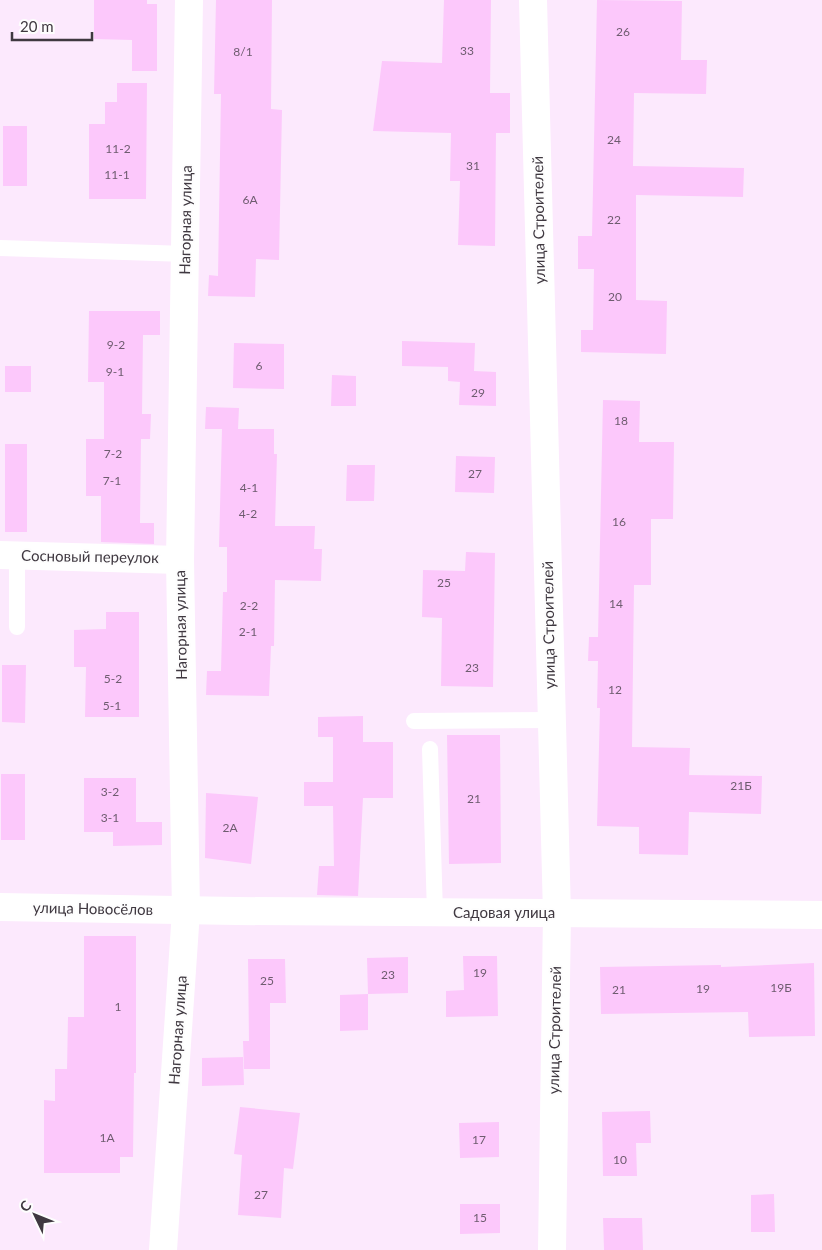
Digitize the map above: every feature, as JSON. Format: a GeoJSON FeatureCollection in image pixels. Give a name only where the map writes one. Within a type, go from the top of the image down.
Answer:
{"type":"FeatureCollection","features":[{"type":"Feature","properties":{"kind":"street","name":"Нагорная улица"},"geometry":{"type":"LineString","coordinates":[[163,1250],[186,911],[180,560],[189,0]]}},
{"type":"Feature","properties":{"kind":"street","name":"улица Строителей"},"geometry":{"type":"LineString","coordinates":[[533,0],[557,914],[552,1250]]}},
{"type":"Feature","properties":{"kind":"street","name":"Сосновый переулок"},"geometry":{"type":"LineString","coordinates":[[9,555],[180,560]]}},
{"type":"Feature","properties":{"kind":"street","name":"улица Новосёлов"},"geometry":{"type":"LineString","coordinates":[[0,907],[186,911]]}},
{"type":"Feature","properties":{"kind":"street","name":"Садовая улица"},"geometry":{"type":"LineString","coordinates":[[186,911],[822,915]]}},
{"type":"Feature","properties":{"kind":"lane"},"geometry":{"type":"LineString","coordinates":[[0,248],[186,254]]}},
{"type":"Feature","properties":{"kind":"lane"},"geometry":{"type":"LineString","coordinates":[[9,555],[17,627]]}},
{"type":"Feature","properties":{"kind":"lane"},"geometry":{"type":"LineString","coordinates":[[414,722],[552,720]]}},
{"type":"Feature","properties":{"kind":"lane"},"geometry":{"type":"LineString","coordinates":[[430,749],[435,913]]}},
{"type":"Feature","properties":{"kind":"building"},"geometry":{"type":"Polygon","coordinates":[[[94,0],[147,0],[147,4],[157,4],[157,71],[132,71],[132,40],[94,39],[94,0]]]}},
{"type":"Feature","properties":{"kind":"building"},"geometry":{"type":"Polygon","coordinates":[[[216,0],[272,0],[271,109],[282,110],[279,260],[256,259],[255,297],[208,296],[209,275],[218,276],[221,94],[214,94],[216,0]]]}},
{"type":"Feature","properties":{"kind":"building"},"geometry":{"type":"Polygon","coordinates":[[[444,0],[491,0],[490,93],[510,93],[510,133],[496,133],[495,246],[458,245],[460,181],[450,181],[451,133],[373,131],[382,61],[442,63],[444,0]]]}},
{"type":"Feature","properties":{"kind":"building"},"geometry":{"type":"Polygon","coordinates":[[[597,0],[682,1],[681,60],[707,60],[706,94],[634,93],[633,166],[744,168],[743,197],[636,195],[636,300],[667,301],[666,354],[581,352],[581,330],[593,330],[594,269],[578,269],[578,236],[592,236],[597,0]]]}},
{"type":"Feature","properties":{"kind":"building"},"geometry":{"type":"Polygon","coordinates":[[[117,83],[147,83],[146,199],[89,199],[89,124],[105,124],[105,102],[117,102],[117,83]]]}},
{"type":"Feature","properties":{"kind":"building"},"geometry":{"type":"Polygon","coordinates":[[[3,126],[27,126],[27,186],[3,186],[3,126]]]}},
{"type":"Feature","properties":{"kind":"building"},"geometry":{"type":"Polygon","coordinates":[[[89,311],[160,311],[160,335],[143,335],[142,414],[151,414],[150,439],[141,439],[140,523],[154,523],[154,544],[101,542],[101,496],[86,496],[86,439],[104,439],[104,382],[88,382],[89,311]]]}},
{"type":"Feature","properties":{"kind":"building"},"geometry":{"type":"Polygon","coordinates":[[[402,341],[475,343],[474,371],[496,372],[496,406],[459,405],[460,382],[448,381],[448,367],[402,366],[402,341]]]}},
{"type":"Feature","properties":{"kind":"building"},"geometry":{"type":"Polygon","coordinates":[[[234,343],[284,344],[284,389],[233,388],[234,343]]]}},
{"type":"Feature","properties":{"kind":"building"},"geometry":{"type":"Polygon","coordinates":[[[5,366],[31,366],[31,392],[5,392],[5,366]]]}},
{"type":"Feature","properties":{"kind":"building"},"geometry":{"type":"Polygon","coordinates":[[[332,375],[356,376],[356,406],[331,406],[332,375]]]}},
{"type":"Feature","properties":{"kind":"building"},"geometry":{"type":"Polygon","coordinates":[[[603,400],[640,401],[639,442],[674,442],[673,519],[651,519],[651,585],[634,585],[632,747],[690,748],[689,775],[762,776],[761,814],[689,812],[688,855],[639,854],[639,827],[597,826],[600,708],[597,708],[598,661],[588,661],[589,637],[598,637],[603,400]]]}},
{"type":"Feature","properties":{"kind":"building"},"geometry":{"type":"Polygon","coordinates":[[[206,407],[239,408],[238,429],[274,429],[274,454],[277,454],[275,526],[315,526],[314,549],[322,549],[321,581],[275,580],[274,646],[271,646],[269,696],[206,695],[207,671],[221,671],[223,592],[227,592],[227,547],[219,547],[222,429],[205,429],[206,407]]]}},
{"type":"Feature","properties":{"kind":"building"},"geometry":{"type":"Polygon","coordinates":[[[5,444],[27,444],[27,532],[5,532],[5,444]]]}},
{"type":"Feature","properties":{"kind":"building"},"geometry":{"type":"Polygon","coordinates":[[[456,456],[495,457],[494,493],[455,492],[456,456]]]}},
{"type":"Feature","properties":{"kind":"building"},"geometry":{"type":"Polygon","coordinates":[[[347,465],[375,465],[374,501],[346,501],[347,465]]]}},
{"type":"Feature","properties":{"kind":"building"},"geometry":{"type":"Polygon","coordinates":[[[466,552],[495,553],[493,687],[441,686],[442,618],[422,617],[423,570],[465,571],[466,552]]]}},
{"type":"Feature","properties":{"kind":"building"},"geometry":{"type":"Polygon","coordinates":[[[106,612],[139,612],[139,717],[85,717],[86,667],[74,667],[74,630],[106,629],[106,612]]]}},
{"type":"Feature","properties":{"kind":"building"},"geometry":{"type":"Polygon","coordinates":[[[2,665],[26,665],[25,723],[2,722],[2,665]]]}},
{"type":"Feature","properties":{"kind":"building"},"geometry":{"type":"Polygon","coordinates":[[[363,716],[363,742],[393,742],[393,798],[363,798],[358,896],[317,895],[319,866],[334,866],[333,806],[304,806],[304,782],[333,782],[333,737],[318,737],[318,717],[363,716]]]}},
{"type":"Feature","properties":{"kind":"building"},"geometry":{"type":"Polygon","coordinates":[[[447,735],[500,735],[501,863],[449,864],[447,735]]]}},
{"type":"Feature","properties":{"kind":"building"},"geometry":{"type":"Polygon","coordinates":[[[1,774],[25,774],[25,840],[1,840],[1,774]]]}},
{"type":"Feature","properties":{"kind":"building"},"geometry":{"type":"Polygon","coordinates":[[[84,778],[136,778],[136,822],[162,822],[162,845],[113,846],[113,832],[84,832],[84,778]]]}},
{"type":"Feature","properties":{"kind":"building"},"geometry":{"type":"Polygon","coordinates":[[[206,793],[258,797],[251,864],[205,858],[206,793]]]}},
{"type":"Feature","properties":{"kind":"building"},"geometry":{"type":"Polygon","coordinates":[[[84,936],[136,936],[136,1073],[134,1073],[133,1157],[120,1157],[120,1173],[44,1173],[44,1100],[55,1101],[55,1069],[67,1069],[68,1017],[84,1017],[84,936]]]}},
{"type":"Feature","properties":{"kind":"building"},"geometry":{"type":"Polygon","coordinates":[[[463,956],[497,956],[498,1016],[446,1017],[446,991],[464,990],[463,956]]]}},
{"type":"Feature","properties":{"kind":"building"},"geometry":{"type":"Polygon","coordinates":[[[408,957],[408,993],[368,994],[367,958],[408,957]]]}},
{"type":"Feature","properties":{"kind":"building"},"geometry":{"type":"Polygon","coordinates":[[[248,959],[285,959],[286,1003],[270,1003],[270,1069],[244,1069],[243,1041],[249,1041],[248,959]]]}},
{"type":"Feature","properties":{"kind":"building"},"geometry":{"type":"Polygon","coordinates":[[[814,963],[815,1036],[749,1037],[748,1012],[601,1014],[600,967],[721,965],[721,967],[814,963]]]}},
{"type":"Feature","properties":{"kind":"building"},"geometry":{"type":"Polygon","coordinates":[[[368,994],[368,1030],[340,1031],[340,995],[368,994]]]}},
{"type":"Feature","properties":{"kind":"building"},"geometry":{"type":"Polygon","coordinates":[[[243,1057],[244,1085],[202,1086],[202,1058],[243,1057]]]}},
{"type":"Feature","properties":{"kind":"building"},"geometry":{"type":"Polygon","coordinates":[[[240,1107],[300,1113],[293,1169],[284,1168],[281,1218],[238,1215],[242,1155],[234,1154],[240,1107]]]}},
{"type":"Feature","properties":{"kind":"building"},"geometry":{"type":"Polygon","coordinates":[[[650,1111],[651,1143],[636,1143],[637,1176],[603,1176],[602,1112],[650,1111]]]}},
{"type":"Feature","properties":{"kind":"building"},"geometry":{"type":"Polygon","coordinates":[[[499,1122],[499,1157],[460,1158],[459,1123],[499,1122]]]}},
{"type":"Feature","properties":{"kind":"building"},"geometry":{"type":"Polygon","coordinates":[[[774,1194],[775,1232],[751,1232],[751,1195],[774,1194]]]}},
{"type":"Feature","properties":{"kind":"building"},"geometry":{"type":"Polygon","coordinates":[[[460,1204],[500,1204],[500,1233],[460,1234],[460,1204]]]}},
{"type":"Feature","properties":{"kind":"building"},"geometry":{"type":"Polygon","coordinates":[[[603,1218],[642,1218],[643,1250],[604,1250],[603,1218]]]}}]}
